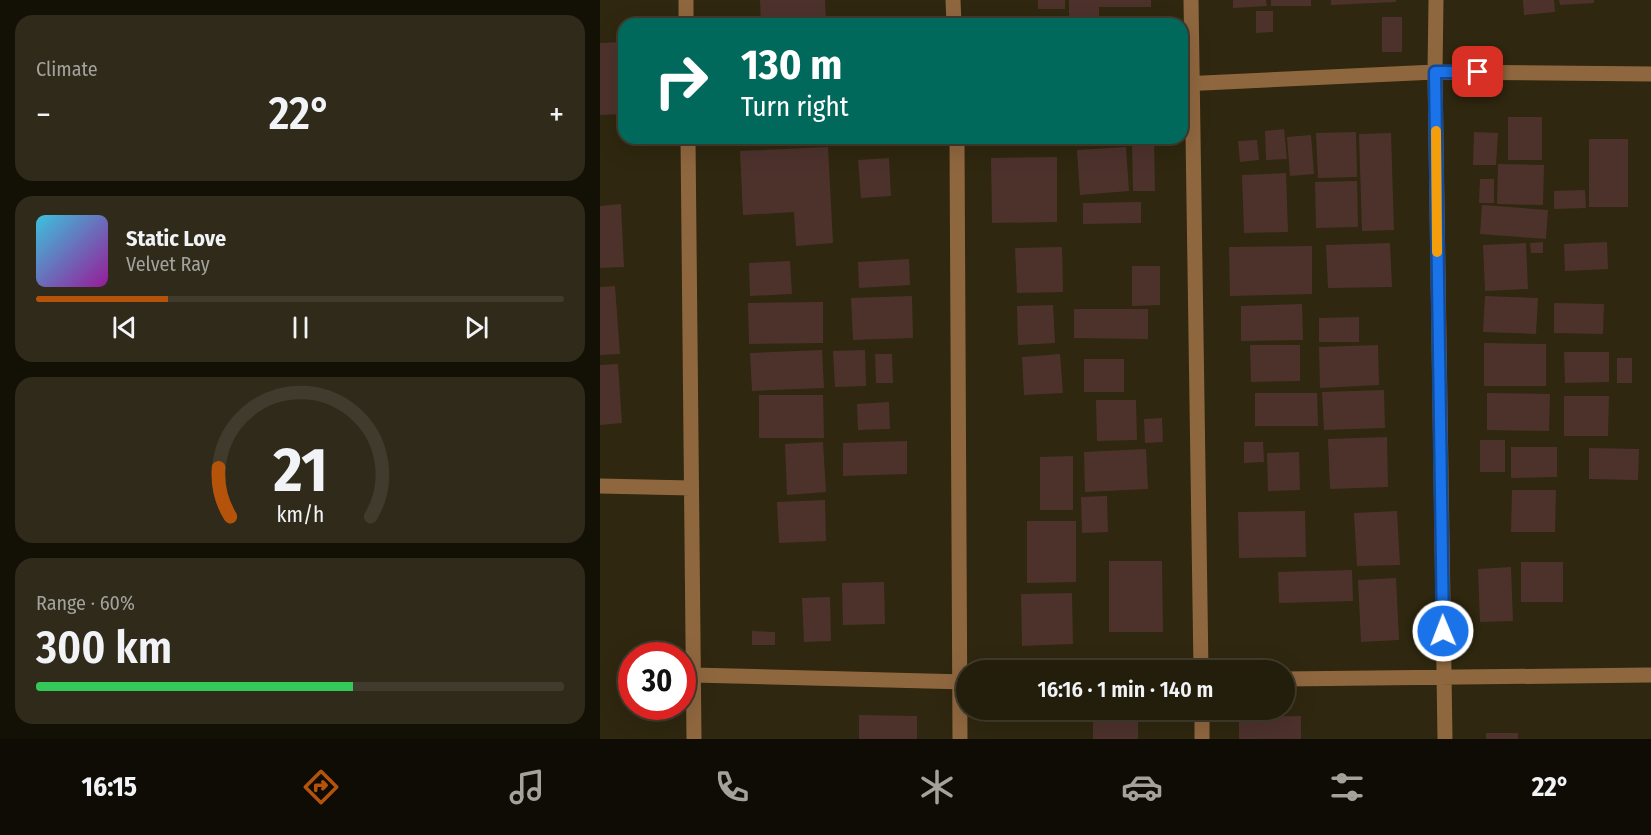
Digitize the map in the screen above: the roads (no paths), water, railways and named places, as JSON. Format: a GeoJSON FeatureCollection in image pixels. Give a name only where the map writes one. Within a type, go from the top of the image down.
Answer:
{"type":"FeatureCollection","features":[{"type":"Feature","properties":{"kind":"street"},"geometry":{"type":"LineString","coordinates":[[686,0],[686,18]]}},
{"type":"Feature","properties":{"kind":"street"},"geometry":{"type":"LineString","coordinates":[[953,0],[954,18]]}},
{"type":"Feature","properties":{"kind":"street"},"geometry":{"type":"LineString","coordinates":[[1191,0],[1188,84],[1201,660]]}},
{"type":"Feature","properties":{"kind":"street"},"geometry":{"type":"LineString","coordinates":[[1436,0],[1435,72],[1445,739]]}},
{"type":"Feature","properties":{"kind":"street"},"geometry":{"type":"LineString","coordinates":[[1188,84],[1435,72],[1651,74]]}},
{"type":"Feature","properties":{"kind":"street"},"geometry":{"type":"LineString","coordinates":[[688,144],[693,642]]}},
{"type":"Feature","properties":{"kind":"street"},"geometry":{"type":"LineString","coordinates":[[957,144],[963,660]]}},
{"type":"Feature","properties":{"kind":"street"},"geometry":{"type":"LineString","coordinates":[[600,486],[691,488]]}},
{"type":"Feature","properties":{"kind":"street"},"geometry":{"type":"LineString","coordinates":[[696,675],[956,682]]}},
{"type":"Feature","properties":{"kind":"street"},"geometry":{"type":"LineString","coordinates":[[1295,679],[1651,675]]}},
{"type":"Feature","properties":{"kind":"street"},"geometry":{"type":"LineString","coordinates":[[694,720],[694,739]]}},
{"type":"Feature","properties":{"kind":"street"},"geometry":{"type":"LineString","coordinates":[[960,739],[961,720]]}},
{"type":"Feature","properties":{"kind":"street"},"geometry":{"type":"LineString","coordinates":[[1202,720],[1202,739]]}}]}
